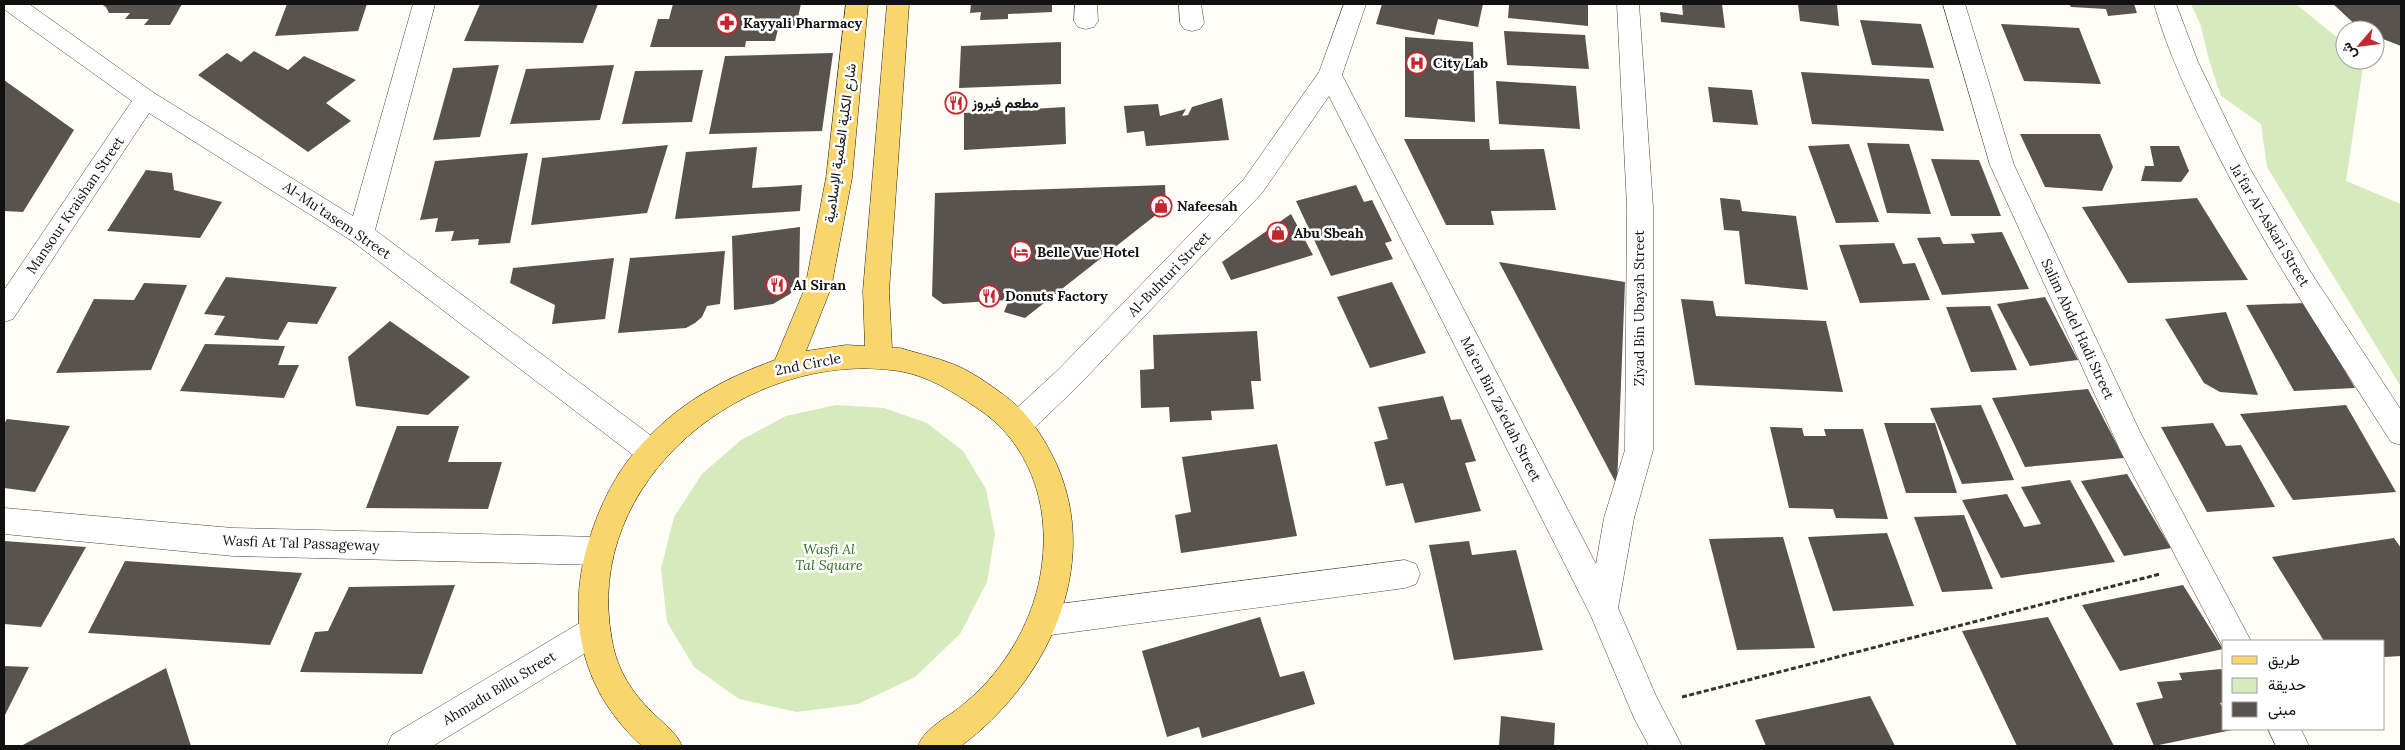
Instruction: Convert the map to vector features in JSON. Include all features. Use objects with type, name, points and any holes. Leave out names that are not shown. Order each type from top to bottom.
[{"type":"main road","name":"شارع الكلية العلمية الإسلامية","points":[[786,366],[818,288],[839,178],[857,4]]},
{"type":"main road","points":[[879,356],[876,291],[898,4]]},
{"type":"main road","name":"2nd Circle","points":[[666,746],[636,721],[608,679],[594,631],[592,591],[598,551],[618,499],[651,452],[680,423],[712,399],[749,380],[786,366],[833,356],[879,356],[933,367],[979,390],[1018,425],[1044,466],[1058,514],[1057,567],[1043,621],[1017,669],[981,711],[935,746]]},
{"type":"street","name":"Al-Muʻtasem Street","points":[[13,4],[146,99],[361,234],[651,452]]},
{"type":"street","points":[[361,234],[424,4]]},
{"type":"street","name":"Al-Buhturi Street","points":[[1018,425],[1068,378],[1254,186],[1330,75],[1355,4]]},
{"type":"street","name":"Ziyad Bin Ubayah Street","points":[[1603,608],[1619,518],[1639,450],[1640,207],[1628,4]]},
{"type":"street","name":"Salim Abdel Hadi Street","points":[[1954,4],[2002,165],[2131,443],[2235,640]]},
{"type":"street","name":"Jaʻfar Al-Askari Street","points":[[2165,4],[2194,82],[2234,166],[2305,286],[2401,433]]},
{"type":"street","name":"Ma'en Bin Za'edah Street","points":[[1330,75],[1603,608],[1645,707],[1666,746]]},
{"type":"street","name":"Mansour Kraishan Street","points":[[4,311],[146,99]]},
{"type":"street","name":"Wasfi At Tal Passageway","points":[[4,521],[233,542],[598,551]]},
{"type":"street","points":[[1043,621],[1405,574]]},
{"type":"street","name":"Ahmadu Billu Street","points":[[403,746],[594,631]]},
{"type":"street","points":[[2285,730],[2294,746]]},
{"type":"path","points":[[1645,707],[2194,565]]},
{"type":"green space","points":[[2191,4],[2296,4],[2335,36],[2335,70],[2363,70],[2346,181],[2401,204],[2401,387],[2267,167],[2261,124],[2221,96],[2209,60],[2201,26]]},
{"type":"green space","name":"Wasfi Al Tal Square","points":[[836,405],[884,408],[927,423],[963,451],[986,489],[995,534],[987,582],[960,634],[915,677],[858,704],[797,712],[739,699],[694,667],[667,622],[661,569],[674,517],[702,474],[741,440],[786,416]]},
{"type":"building","points":[[101,4],[182,4],[170,25],[144,25],[149,19],[125,19],[130,13],[109,13],[106,7]]},
{"type":"building","points":[[287,4],[367,4],[358,31],[275,36]]},
{"type":"building","points":[[480,4],[598,4],[583,43],[464,41]]},
{"type":"building","name":"Kayyali Pharmacy","points":[[673,4],[801,4],[796,26],[779,26],[775,41],[746,41],[745,47],[650,47],[658,19],[669,19]]},
{"type":"building","points":[[971,4],[1052,4],[1052,12],[1008,14],[1008,19],[980,20],[981,12],[970,13]]},
{"type":"building","points":[[1382,4],[1483,4],[1478,27],[1438,19],[1434,35],[1376,24]]},
{"type":"building","points":[[1509,4],[1588,4],[1588,26],[1508,18]]},
{"type":"building","points":[[1682,4],[1722,4],[1725,28],[1661,22],[1660,12],[1683,15]]},
{"type":"building","points":[[1798,4],[1837,4],[1839,26],[1800,21]]},
{"type":"building","points":[[2069,4],[2134,4],[2137,13],[2108,16],[2106,9],[2071,7]]},
{"type":"building","points":[[2333,4],[2401,4],[2401,46],[2385,40],[2385,20],[2350,20]]},
{"type":"building","points":[[1860,20],[1921,24],[1934,68],[1872,65]]},
{"type":"building","points":[[2001,24],[2079,28],[2101,84],[2024,81]]},
{"type":"building","points":[[1504,31],[1585,35],[1589,69],[1507,65]]},
{"type":"building","points":[[1405,37],[1473,42],[1475,122],[1405,117]]},
{"type":"building","points":[[1061,42],[1061,84],[959,88],[961,46]]},
{"type":"building","points":[[254,51],[288,70],[304,56],[356,80],[326,103],[351,121],[308,152],[198,75],[227,53],[241,62]]},
{"type":"building","points":[[833,53],[822,131],[709,134],[725,56]]},
{"type":"building","points":[[499,65],[480,137],[433,140],[453,68]]},
{"type":"building","points":[[614,65],[600,120],[510,124],[526,69]]},
{"type":"building","points":[[703,70],[692,122],[622,124],[635,71]]},
{"type":"building","points":[[1801,72],[1929,79],[1944,131],[1812,124]]},
{"type":"building","points":[[4,80],[74,130],[23,212],[4,211]]},
{"type":"building","points":[[1496,81],[1576,86],[1580,129],[1499,124]]},
{"type":"building","points":[[1708,87],[1752,90],[1758,125],[1713,122]]},
{"type":"building","points":[[1222,98],[1229,140],[1146,146],[1144,131],[1127,133],[1124,106],[1158,104],[1160,116],[1186,109],[1182,116],[1188,115],[1192,107]]},
{"type":"building","points":[[1065,107],[1066,144],[964,150],[964,113]]},
{"type":"building","points":[[2020,134],[2100,134],[2113,167],[2102,191],[2045,187]]},
{"type":"building","points":[[1404,139],[1489,139],[1490,150],[1544,149],[1556,210],[1491,211],[1494,225],[1446,225]]},
{"type":"building","points":[[1867,143],[1909,144],[1931,214],[1887,213]]},
{"type":"building","points":[[1849,144],[1879,222],[1836,223],[1808,146]]},
{"type":"building","points":[[668,145],[647,213],[531,225],[542,158]]},
{"type":"building","points":[[2150,146],[2179,146],[2189,171],[2181,182],[2141,181],[2145,166],[2154,166]]},
{"type":"building","points":[[757,147],[752,188],[802,185],[800,211],[675,219],[686,152]]},
{"type":"building","points":[[528,153],[510,243],[478,245],[479,239],[451,241],[454,231],[435,232],[438,218],[420,220],[435,161]]},
{"type":"building","points":[[1931,159],[1979,160],[2001,216],[1951,216]]},
{"type":"building","points":[[146,170],[172,173],[174,190],[222,202],[200,238],[107,231]]},
{"type":"building","name":"Belle Vue Hotel","points":[[1165,185],[1166,207],[1025,318],[1004,312],[1009,300],[943,304],[932,296],[935,193]]},
{"type":"building","points":[[1356,185],[1364,202],[1372,200],[1392,241],[1385,243],[1393,259],[1331,276],[1296,201]]},
{"type":"building","points":[[1720,198],[1740,200],[1742,211],[1796,216],[1808,290],[1745,284],[1739,231],[1724,230]]},
{"type":"building","points":[[2197,198],[2248,280],[2128,283],[2082,207]]},
{"type":"building","points":[[1291,214],[1313,255],[1231,280],[1222,262]]},
{"type":"building","points":[[800,227],[799,283],[790,294],[773,304],[734,310],[732,236]]},
{"type":"building","points":[[2002,232],[2029,289],[1942,295],[1917,238],[1940,237],[1943,244],[1975,243],[1971,234]]},
{"type":"building","points":[[1894,243],[1903,264],[1915,263],[1930,300],[1860,303],[1839,245]]},
{"type":"building","points":[[725,251],[720,304],[707,306],[702,317],[686,328],[618,333],[630,258]]},
{"type":"building","points":[[614,258],[605,319],[552,324],[555,305],[510,283],[513,268]]},
{"type":"building","points":[[1499,262],[1625,282],[1617,485]]},
{"type":"building","points":[[226,277],[337,287],[317,324],[288,322],[278,340],[214,335],[225,316],[204,314]]},
{"type":"building","points":[[1392,282],[1426,353],[1370,368],[1337,297]]},
{"type":"building","points":[[144,283],[187,285],[151,370],[56,373],[94,299],[134,300]]},
{"type":"building","points":[[2045,297],[2078,360],[2030,366],[1997,304]]},
{"type":"building","points":[[1681,299],[1713,301],[1716,316],[1826,321],[1843,392],[1695,385]]},
{"type":"building","points":[[2305,303],[2355,388],[2294,391],[2246,305]]},
{"type":"building","points":[[1990,306],[2017,370],[1971,372],[1946,307]]},
{"type":"building","points":[[2226,312],[2258,395],[2220,392],[2204,383],[2165,319]]},
{"type":"building","points":[[390,321],[470,377],[428,415],[356,406],[348,357]]},
{"type":"building","points":[[1257,331],[1261,381],[1251,381],[1254,409],[1211,411],[1212,420],[1170,422],[1169,407],[1141,408],[1140,370],[1154,369],[1153,335]]},
{"type":"building","points":[[205,344],[285,346],[278,365],[299,365],[284,398],[180,391]]},
{"type":"building","points":[[2088,389],[2124,458],[2025,467],[1992,398]]},
{"type":"building","points":[[1443,396],[1451,420],[1461,419],[1476,461],[1465,463],[1481,511],[1415,523],[1403,483],[1386,486],[1374,442],[1388,439],[1378,407]]},
{"type":"building","points":[[1981,405],[2014,480],[1962,484],[1930,408]]},
{"type":"building","points":[[2346,405],[2396,492],[2293,500],[2240,414]]},
{"type":"building","points":[[7,419],[70,426],[35,492],[4,488],[4,424]]},
{"type":"building","points":[[1884,423],[1935,423],[1957,493],[1906,493]]},
{"type":"building","points":[[2213,423],[2226,446],[2241,445],[2275,507],[2207,512],[2161,427]]},
{"type":"building","points":[[397,426],[459,426],[448,462],[502,462],[488,509],[366,508]]},
{"type":"building","points":[[1770,427],[1802,428],[1804,436],[1826,436],[1824,429],[1863,429],[1888,519],[1836,518],[1833,509],[1789,508]]},
{"type":"building","points":[[1277,444],[1297,536],[1181,553],[1175,515],[1191,512],[1182,457]]},
{"type":"building","points":[[2127,474],[2171,548],[2124,556],[2081,481]]},
{"type":"building","points":[[2070,480],[2115,562],[2001,578],[1962,500],[2007,494],[2024,527],[2041,524],[2021,487]]},
{"type":"building","points":[[1964,515],[1993,589],[1942,592],[1914,517]]},
{"type":"building","points":[[1887,533],[1914,606],[1833,611],[1808,537]]},
{"type":"building","points":[[1783,537],[1815,648],[1737,650],[1709,539]]},
{"type":"building","points":[[2394,538],[2401,548],[2401,656],[2385,657],[2385,640],[2323,640],[2272,557]]},
{"type":"building","points":[[4,541],[86,547],[41,627],[4,624]]},
{"type":"building","points":[[1469,541],[1472,555],[1516,550],[1543,650],[1454,660],[1429,545]]},
{"type":"building","points":[[125,561],[302,573],[270,645],[88,633]]},
{"type":"building","points":[[455,585],[422,674],[300,672],[315,632],[328,631],[349,587]]},
{"type":"building","points":[[2183,585],[2222,649],[2120,671],[2082,605]]},
{"type":"building","points":[[1260,617],[1280,677],[1304,671],[1315,704],[1202,738],[1199,727],[1167,737],[1142,651]]},
{"type":"building","points":[[2048,617],[2114,746],[2017,746],[1962,631]]},
{"type":"building","points":[[4,666],[29,667],[4,717]]},
{"type":"building","points":[[166,668],[191,746],[21,746]]},
{"type":"building","points":[[2221,669],[2222,702],[2220,703],[2222,706],[2222,730],[2232,730],[2154,746],[2136,703],[2163,698],[2157,682],[2182,680],[2179,673]]},
{"type":"building","points":[[1870,696],[1895,746],[1766,746],[1755,720]]},
{"type":"building","points":[[1501,716],[1555,723],[1554,746],[1499,746]]},
{"type":"place","name":"Kayyali Pharmacy","points":[[727,23]]},
{"type":"place","name":"City Lab","points":[[1417,63]]},
{"type":"place","name":"مطعم فيروز","points":[[956,103]]},
{"type":"place","name":"Nafeesah","points":[[1161,206]]},
{"type":"place","name":"Abu Sbeah","points":[[1278,233]]},
{"type":"place","name":"Belle Vue Hotel","points":[[1021,252]]},
{"type":"place","name":"Al Siran","points":[[777,285]]},
{"type":"place","name":"Donuts Factory","points":[[989,296]]}]
